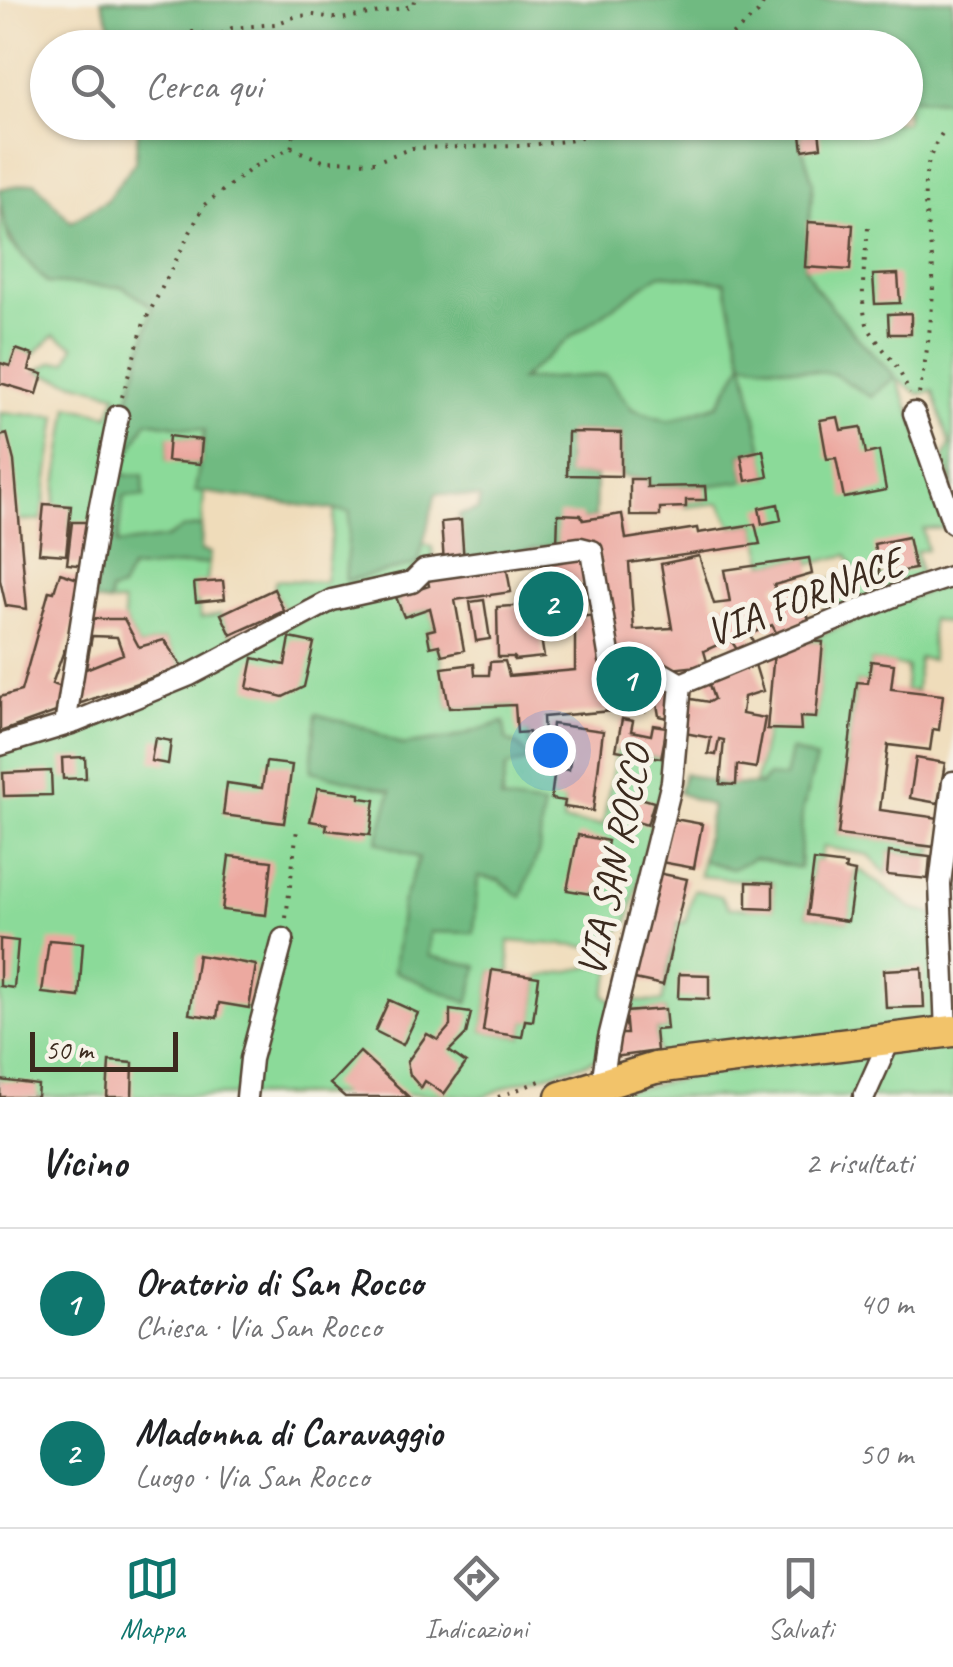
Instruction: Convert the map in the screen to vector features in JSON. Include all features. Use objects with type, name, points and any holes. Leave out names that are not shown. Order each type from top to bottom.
[{"type":"main road","points":[[562,1097],[656,1068],[949,1032]]},
{"type":"street","points":[[914,413],[953,523]]},
{"type":"street","points":[[65,725],[98,511],[118,416]]},
{"type":"street","points":[[0,745],[65,725],[204,670],[332,600],[412,582],[424,570],[580,548],[592,551],[595,557],[610,660],[646,664],[681,684]]},
{"type":"street","name":"VIA FORNACE","points":[[681,684],[896,595],[953,576]]},
{"type":"street","name":"VIA SAN ROCCO","points":[[602,1083],[608,1038],[672,782],[681,684]]},
{"type":"street","points":[[949,1032],[940,884],[953,782]]},
{"type":"street","points":[[247,1097],[251,1059],[283,938]]},
{"type":"street","points":[[864,1097],[890,1039]]},
{"type":"path","points":[[228,30],[314,14],[342,19],[382,14],[413,6],[414,0]]},
{"type":"path","points":[[738,30],[758,13],[766,0]]},
{"type":"path","points":[[914,413],[924,368],[933,286],[924,197],[926,167],[933,146],[946,128]]},
{"type":"path","points":[[291,148],[293,140]]},
{"type":"path","points":[[118,416],[144,323],[204,206],[255,166],[291,148],[323,160],[375,162],[412,148],[521,146],[575,140]]},
{"type":"path","points":[[868,228],[864,313],[869,330],[901,370],[914,413]]},
{"type":"path","points":[[283,938],[297,829]]},
{"type":"green space","points":[[101,0],[953,0],[953,108],[945,101],[923,99],[923,30],[112,30]]},
{"type":"green space","points":[[923,99],[945,101],[953,108],[953,490],[944,458],[950,444],[933,391],[919,394],[896,379],[913,418],[948,528],[923,529],[927,550],[916,551],[921,578],[830,616],[815,585],[856,572],[847,555],[810,564],[809,558],[765,564],[755,524],[732,527],[720,503],[686,507],[686,500],[705,500],[705,486],[768,477],[743,363],[719,404],[669,421],[632,409],[606,375],[518,380],[660,274],[726,282],[743,362],[834,374],[872,397],[895,376],[855,335],[814,285],[805,267],[813,183],[802,140],[923,140]]},
{"type":"green space","points":[[137,140],[802,140],[813,183],[805,267],[814,285],[895,377],[871,397],[834,374],[744,362],[763,450],[741,455],[746,481],[647,487],[646,479],[621,476],[621,433],[568,432],[567,474],[596,476],[595,518],[583,520],[557,545],[464,562],[459,515],[478,510],[480,498],[436,493],[418,564],[345,581],[350,512],[195,491],[205,430],[147,421],[122,466],[124,475],[143,475],[144,496],[124,496],[117,544],[166,538],[183,528],[202,526],[201,551],[210,553],[209,563],[131,569],[121,589],[110,592],[109,603],[93,601],[108,469],[130,419],[124,418],[153,307],[123,287],[47,283],[7,231],[0,189],[35,182],[71,222],[106,201],[135,162]],"holes":[[[660,274],[725,282],[743,362],[719,404],[669,421],[632,409],[606,375],[520,380],[572,336]]]},
{"type":"green space","points":[[0,204],[9,241],[47,283],[123,287],[153,307],[124,417],[130,419],[108,469],[102,523],[71,530],[54,505],[69,406],[109,415],[117,394],[36,372],[52,362],[67,362],[74,346],[54,335],[33,355],[16,350],[10,366],[0,363]]},
{"type":"green space","points":[[0,413],[57,416],[42,520],[18,520],[0,465]]},
{"type":"green space","points":[[146,421],[205,430],[202,440],[169,437],[167,460],[200,464],[195,491],[204,492],[202,526],[183,528],[166,538],[117,545],[124,495],[143,496],[124,475],[122,466]]},
{"type":"green space","points":[[335,510],[351,512],[346,581],[418,564],[423,543],[432,547],[435,572],[329,593],[284,611],[274,589],[276,580],[325,582]]},
{"type":"green space","points":[[209,563],[207,582],[194,584],[201,618],[221,614],[231,635],[240,631],[243,638],[182,667],[164,640],[139,647],[124,619],[123,603],[109,603],[110,592],[121,589],[131,569]]},
{"type":"green space","points":[[428,581],[429,586],[396,597],[404,617],[430,608],[435,629],[427,631],[430,646],[439,645],[449,708],[515,705],[529,732],[531,760],[555,768],[565,801],[563,822],[603,825],[616,750],[669,760],[627,926],[593,947],[508,941],[510,973],[492,971],[483,1031],[522,1037],[525,1020],[533,1020],[539,977],[594,966],[612,970],[604,994],[612,1002],[601,1056],[483,1097],[0,1097],[0,750],[326,609]],"holes":[[[503,722],[506,740],[530,759],[506,767],[501,801],[520,896],[499,880],[477,876],[430,931],[428,956],[402,904],[419,858],[377,842],[392,791],[366,728],[402,745],[452,738]]]},
{"type":"green space","points":[[953,581],[953,624],[931,619],[932,660],[919,658],[916,691],[905,690],[907,667],[871,661],[868,683],[857,682],[838,834],[935,847],[930,857],[890,852],[887,875],[869,855],[823,847],[820,862],[814,862],[807,915],[847,921],[855,872],[860,870],[912,908],[934,915],[938,1023],[659,1058],[655,1030],[667,1029],[665,1009],[625,1012],[627,1001],[662,1002],[677,922],[685,923],[694,890],[721,896],[729,908],[773,908],[773,883],[700,876],[702,860],[732,869],[754,858],[800,868],[802,812],[816,759],[785,778],[755,785],[767,729],[800,730],[800,717],[816,718],[823,643],[806,641]]},
{"type":"green space","points":[[316,714],[366,728],[402,745],[452,738],[504,722],[506,740],[519,746],[531,760],[506,767],[501,800],[543,806],[539,851],[521,897],[499,880],[478,876],[474,933],[430,932],[429,956],[478,966],[468,1003],[394,971],[402,904],[419,858],[377,842],[391,791],[311,771]]},
{"type":"green space","points":[[791,750],[816,759],[802,812],[800,868],[754,858],[732,869],[702,860],[712,806],[679,793],[684,773],[720,784],[760,785],[768,776],[785,778]]},
{"type":"green space","points":[[953,1044],[953,1097],[593,1097],[702,1075]]},
{"type":"building","points":[[802,140],[820,140],[821,147],[803,150]]},
{"type":"building","points":[[808,222],[853,225],[850,270],[805,267]]},
{"type":"building","points":[[898,274],[900,303],[875,304],[873,275]]},
{"type":"building","points":[[911,313],[911,334],[889,334],[888,314]]},
{"type":"building","points":[[16,349],[33,355],[29,370],[43,374],[37,394],[0,383],[0,363],[10,366]]},
{"type":"building","points":[[838,417],[841,430],[861,427],[866,454],[879,451],[886,490],[844,498],[836,458],[827,459],[820,420]]},
{"type":"building","points":[[568,432],[621,433],[621,476],[567,475]]},
{"type":"building","points":[[7,434],[14,461],[27,609],[6,606],[0,580],[0,436]]},
{"type":"building","points":[[169,436],[202,440],[200,464],[167,461]]},
{"type":"building","points":[[763,450],[768,477],[746,481],[741,455]]},
{"type":"building","points":[[630,479],[647,479],[647,487],[705,486],[706,500],[686,500],[686,507],[660,508],[660,516],[630,516]]},
{"type":"building","points":[[44,504],[71,506],[66,555],[39,553]]},
{"type":"building","points":[[778,504],[781,520],[762,524],[759,508]]},
{"type":"building","points":[[558,514],[581,515],[583,520],[622,514],[626,539],[755,524],[760,544],[629,563],[634,630],[672,628],[661,564],[699,556],[714,604],[730,602],[724,570],[809,558],[812,574],[774,585],[777,595],[797,589],[809,619],[777,634],[772,625],[750,634],[754,644],[738,651],[730,639],[704,651],[708,665],[661,670],[658,658],[646,658],[645,651],[612,653],[597,548],[557,545]]},
{"type":"building","points":[[461,520],[464,562],[444,563],[441,522]]},
{"type":"building","points":[[72,522],[93,522],[86,566],[67,564]]},
{"type":"building","points":[[908,537],[915,569],[880,575],[874,544]]},
{"type":"building","points":[[584,555],[592,581],[575,584],[576,596],[560,598],[560,591],[552,591],[548,557]]},
{"type":"building","points":[[506,565],[511,592],[455,600],[464,650],[442,655],[439,645],[430,647],[427,631],[435,629],[430,608],[404,617],[396,597],[429,586],[427,576]]},
{"type":"building","points":[[60,573],[84,581],[52,684],[65,688],[88,619],[124,619],[139,647],[164,640],[182,667],[0,732],[0,697],[21,691],[49,591],[54,592]],"holes":[[[92,636],[117,637],[123,654],[86,669]]]},
{"type":"building","points":[[223,581],[225,599],[196,602],[194,583]]},
{"type":"building","points":[[274,589],[284,611],[231,635],[221,614]]},
{"type":"building","points":[[484,600],[490,639],[476,641],[470,602]]},
{"type":"building","points":[[566,603],[568,627],[540,631],[544,657],[498,657],[497,607]]},
{"type":"building","points":[[601,615],[611,711],[543,717],[544,737],[530,738],[529,732],[517,733],[515,705],[449,708],[442,668],[474,664],[475,675],[489,675],[490,662],[505,661],[509,676],[575,670],[575,617]]},
{"type":"building","points":[[290,638],[314,643],[304,687],[283,697],[247,688],[253,658],[285,665]]},
{"type":"building","points":[[806,641],[823,642],[816,718],[800,717],[801,730],[767,729],[774,652]]},
{"type":"building","points":[[753,658],[763,691],[744,697],[742,714],[765,718],[756,768],[737,765],[736,785],[720,784],[724,740],[719,739],[716,755],[708,754],[711,738],[685,733],[691,699],[714,699],[706,676]]},
{"type":"building","points":[[871,661],[894,664],[891,689],[943,695],[939,730],[933,729],[930,750],[888,745],[880,810],[939,818],[935,847],[838,835],[857,682],[868,683]]},
{"type":"building","points":[[647,680],[662,682],[676,698],[673,719],[659,716],[657,704],[646,703],[645,712],[620,707],[617,686],[645,686]]},
{"type":"building","points":[[622,719],[633,721],[631,731],[651,735],[653,725],[667,727],[661,758],[616,750]]},
{"type":"building","points":[[552,724],[603,731],[593,811],[564,807],[565,801],[551,799],[555,768],[569,770],[571,752],[549,749]]},
{"type":"building","points":[[155,738],[171,741],[168,764],[151,761]]},
{"type":"building","points":[[85,757],[86,778],[63,779],[62,758]]},
{"type":"building","points":[[916,758],[945,763],[938,803],[910,798]]},
{"type":"building","points":[[266,762],[292,765],[284,823],[223,815],[227,783],[262,788]]},
{"type":"building","points":[[51,771],[52,795],[4,796],[3,773]]},
{"type":"building","points":[[318,788],[375,800],[370,835],[326,830],[327,824],[310,821]]},
{"type":"building","points":[[627,794],[654,802],[647,825],[620,817]]},
{"type":"building","points":[[669,818],[702,824],[694,868],[661,862]]},
{"type":"building","points":[[578,835],[608,841],[597,895],[567,890]]},
{"type":"building","points":[[889,852],[930,857],[928,879],[887,875]]},
{"type":"building","points":[[229,856],[272,861],[266,915],[222,910]]},
{"type":"building","points":[[814,861],[846,865],[845,870],[855,872],[848,921],[807,915]]},
{"type":"building","points":[[653,872],[687,879],[663,985],[630,978]]},
{"type":"building","points":[[747,882],[773,883],[773,909],[747,908]]},
{"type":"building","points":[[0,939],[18,941],[14,988],[0,986]]},
{"type":"building","points":[[49,940],[83,943],[79,997],[42,993]]},
{"type":"building","points":[[198,955],[256,965],[249,1008],[219,1003],[217,1018],[189,1014]]},
{"type":"building","points":[[922,968],[924,1007],[886,1008],[884,970]]},
{"type":"building","points":[[492,970],[539,977],[533,1021],[525,1020],[522,1037],[483,1031]]},
{"type":"building","points":[[679,974],[709,975],[709,999],[678,998]]},
{"type":"building","points":[[389,1000],[418,1013],[403,1045],[375,1031]]},
{"type":"building","points":[[665,1009],[667,1029],[655,1030],[657,1051],[614,1057],[616,1034],[627,1034],[625,1012]]},
{"type":"building","points":[[450,1010],[471,1013],[466,1034],[449,1051],[466,1063],[444,1094],[425,1081],[421,1088],[410,1075],[407,1062],[427,1034],[438,1040],[450,1026]]},
{"type":"building","points":[[360,1052],[409,1097],[345,1097],[330,1084]]},
{"type":"building","points":[[109,1061],[133,1063],[132,1097],[107,1097]]},
{"type":"building","points":[[0,1080],[38,1085],[37,1097],[0,1097]]},
{"type":"place","name":"Madonna di Caravaggio","points":[[551,604]]},
{"type":"place","name":"Oratorio di San Rocco","points":[[629,679]]}]
